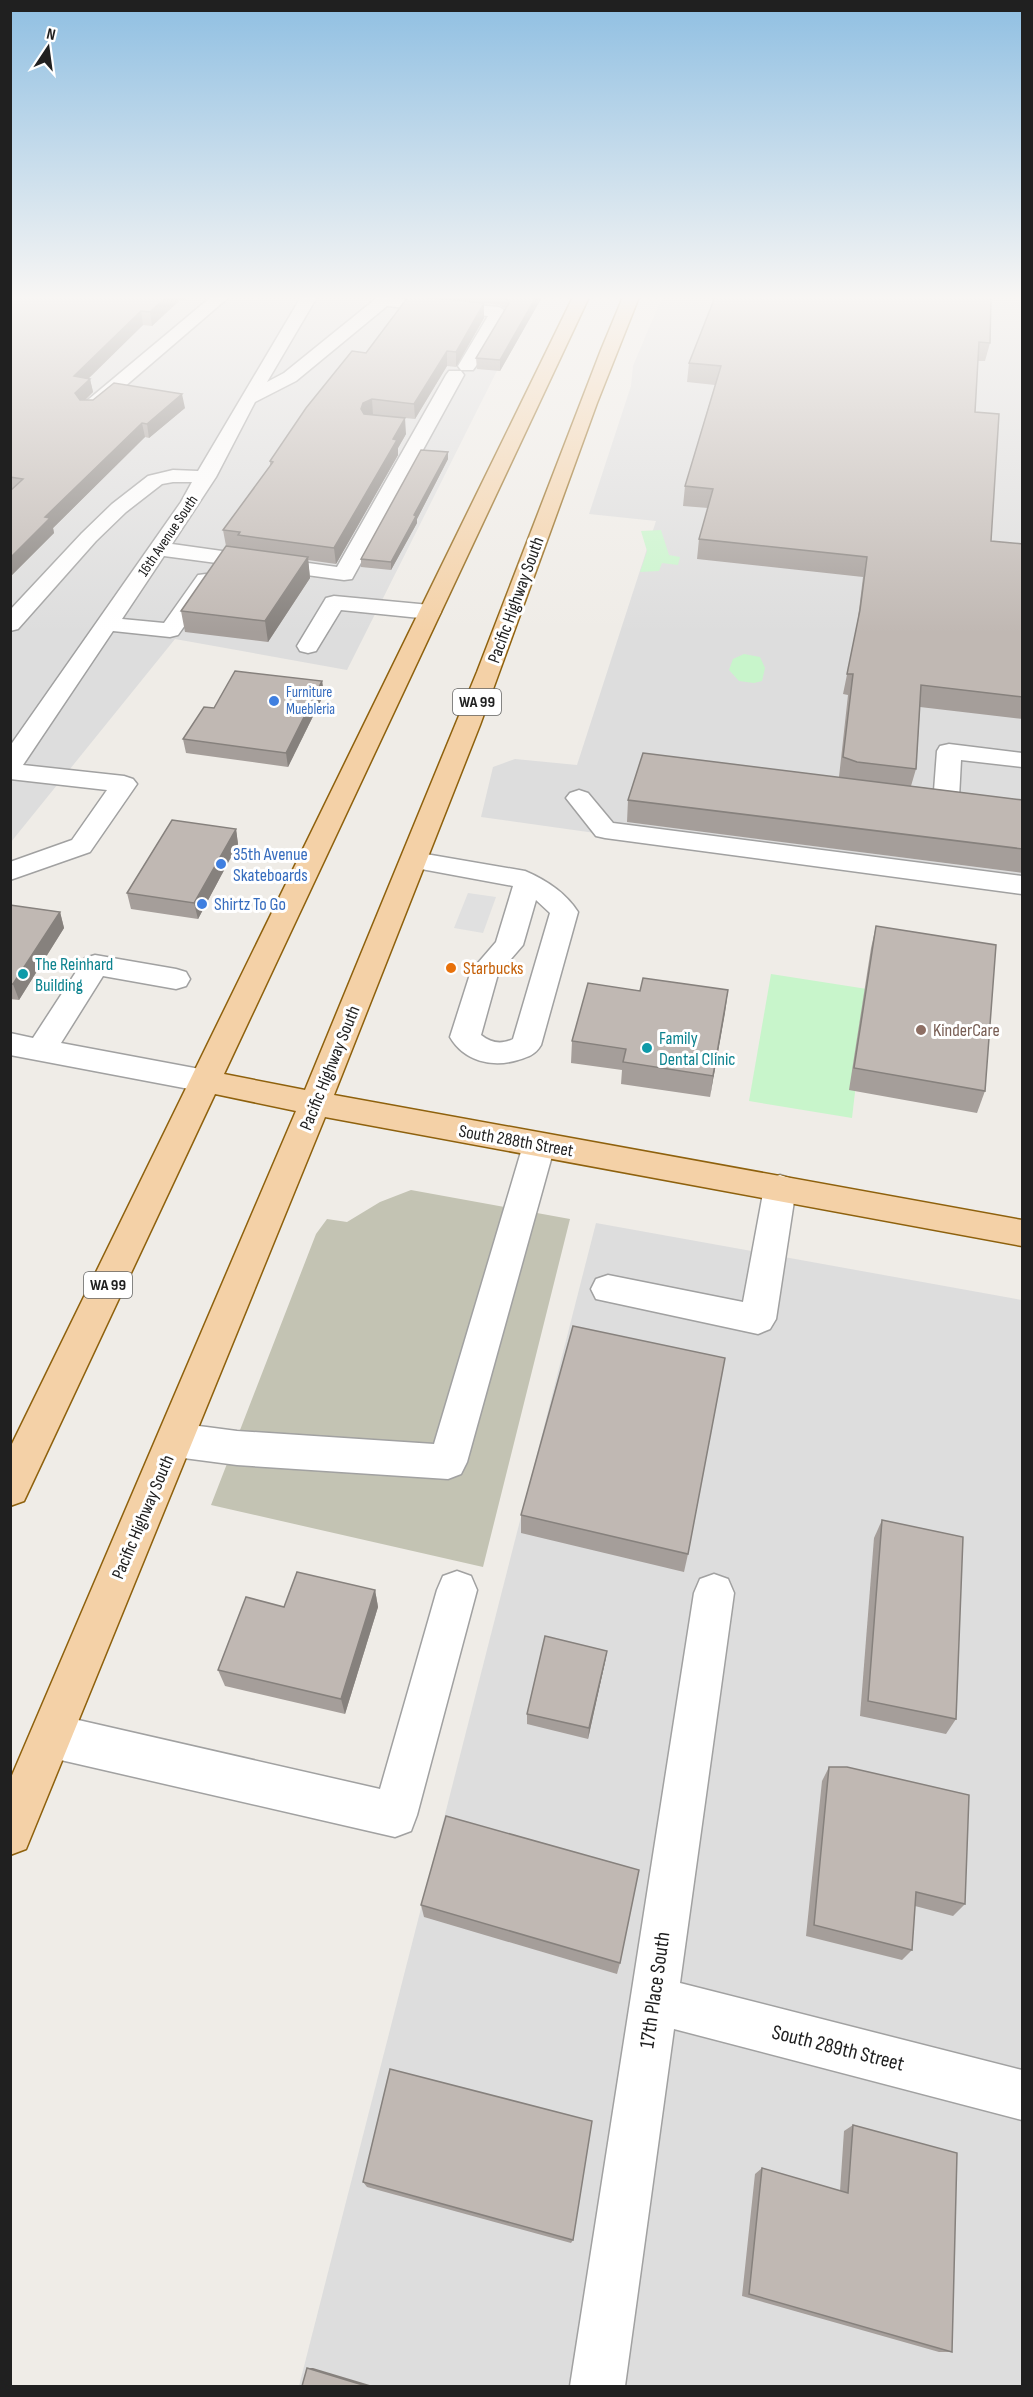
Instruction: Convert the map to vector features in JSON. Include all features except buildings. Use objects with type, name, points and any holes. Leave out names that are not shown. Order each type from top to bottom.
[{"type":"main road","name":"WA 99","points":[[10,1489],[527,409]]},
{"type":"main road","name":"Pacific Highway South","points":[[10,1833],[176,1440],[414,860],[496,654],[586,409]]},
{"type":"main road","name":"South 288th Street","points":[[205,1082],[1023,1233]]},
{"type":"street","name":"16th Avenue South","points":[[10,765],[160,549],[206,477],[243,409]]},
{"type":"street","points":[[160,549],[344,574],[437,409]]},
{"type":"street","points":[[404,426],[425,428]]},
{"type":"street","points":[[10,624],[89,537],[119,508],[155,480],[173,476],[206,477]]},
{"type":"street","points":[[107,624],[170,630],[206,580]]},
{"type":"street","points":[[308,646],[334,603],[430,612]]},
{"type":"street","points":[[1023,760],[949,751],[936,802],[1023,813]]},
{"type":"street","points":[[10,771],[124,784],[81,846],[10,872]]},
{"type":"street","points":[[579,798],[605,830],[1023,885]]},
{"type":"street","points":[[414,860],[515,877],[528,882],[550,895],[564,912],[526,1045],[505,1053],[492,1053],[481,1050],[465,1037],[485,971],[509,945],[528,882]]},
{"type":"street","points":[[41,1050],[95,965],[176,979]]},
{"type":"street","name":"South 288th Street","points":[[10,1044],[205,1082]]},
{"type":"street","points":[[176,1440],[237,1448],[448,1462],[539,1145]]},
{"type":"street","points":[[608,1289],[758,1319],[780,1188]]},
{"type":"street","points":[[52,1736],[395,1815],[457,1590]]},
{"type":"street","name":"17th Place South","points":[[597,2386],[714,1593]]},
{"type":"street","name":"South 289th Street","points":[[653,2000],[1023,2095]]},
{"type":"shaded area","points":[[11,409],[478,409],[347,670],[175,639],[11,842]]},
{"type":"shaded area","points":[[623,409],[1022,409],[1022,893],[481,817],[493,767],[515,759],[577,765],[656,521],[589,514]]},
{"type":"shaded area","points":[[468,893],[496,897],[483,933],[454,928]]},
{"type":"shaded area","points":[[411,1190],[570,1219],[483,1567],[211,1505],[316,1234],[327,1219],[347,1222],[380,1202]]},
{"type":"shaded area","points":[[596,1223],[1022,1300],[1022,2386],[299,2386]]},
{"type":"green space","points":[[661,530],[669,555],[680,557],[678,565],[662,563],[659,571],[640,572],[647,551],[641,531]]},
{"type":"green space","points":[[744,654],[760,657],[765,668],[762,681],[754,683],[739,681],[729,670],[733,659]]},
{"type":"green space","points":[[771,974],[867,989],[852,1118],[749,1101]]},
{"type":"place","name":"Furniture Muebleria","points":[[274,701]]},
{"type":"place","name":"35th Avenue Skateboards","points":[[221,864]]},
{"type":"place","name":"Shirtz To Go","points":[[202,904]]},
{"type":"place","name":"Starbucks","points":[[451,968]]},
{"type":"place","name":"The Reinhard Building","points":[[23,974]]},
{"type":"place","name":"KinderCare","points":[[921,1030]]},
{"type":"place","name":"Family Dental Clinic","points":[[647,1048]]}]
